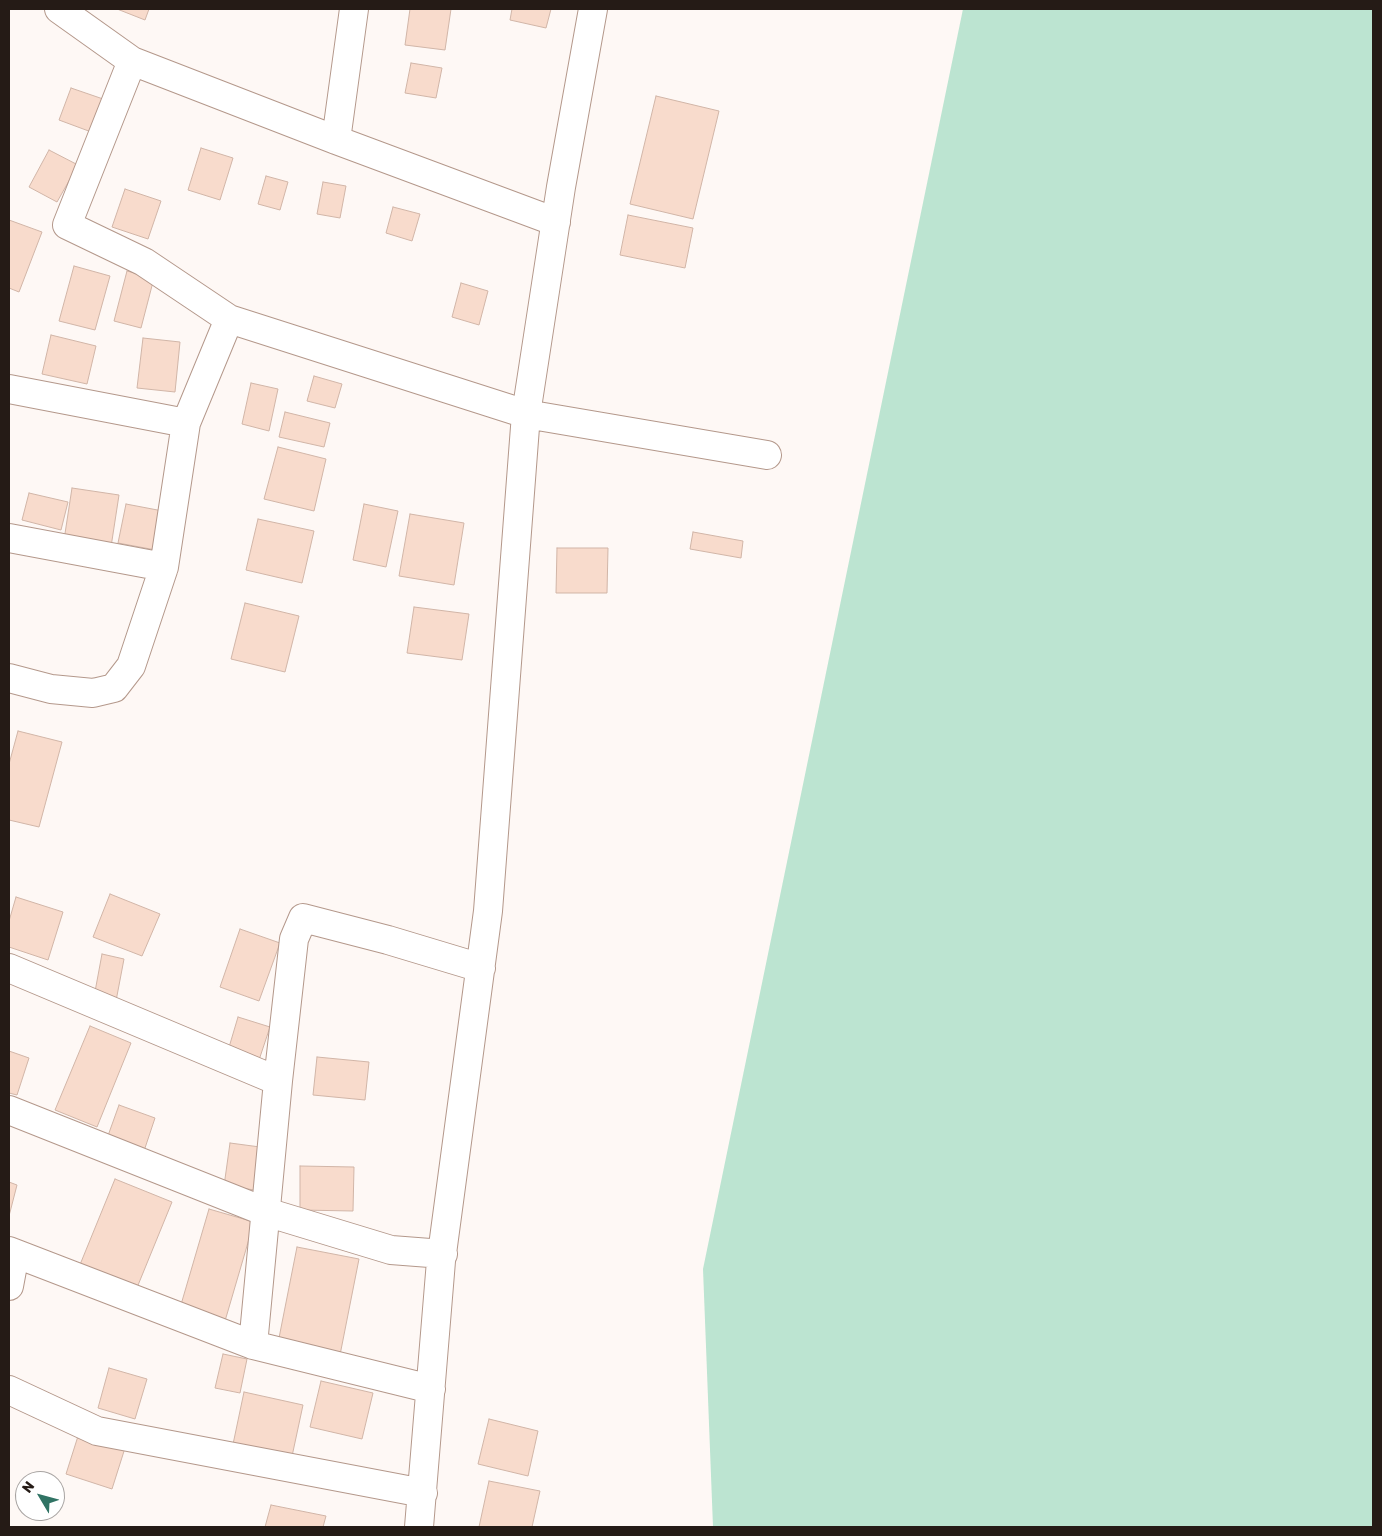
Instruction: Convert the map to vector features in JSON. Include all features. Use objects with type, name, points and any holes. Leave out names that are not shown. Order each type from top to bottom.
[{"type":"street","points":[[59,9],[132,61],[556,222]]},
{"type":"street","points":[[336,140],[354,9]]},
{"type":"street","points":[[419,1527],[442,1254],[488,911],[526,414],[556,222],[594,9]]},
{"type":"street","points":[[132,61],[67,225],[144,262],[229,319],[526,414],[767,455]]},
{"type":"street","points":[[9,678],[59,690],[93,693],[114,688],[131,666],[164,568],[186,423],[229,319]]},
{"type":"street","points":[[9,389],[186,423]]},
{"type":"street","points":[[9,538],[164,568]]},
{"type":"street","points":[[253,1345],[278,1081],[294,940],[303,918],[388,940],[481,968]]},
{"type":"street","points":[[9,968],[278,1081]]},
{"type":"street","points":[[9,1110],[266,1212],[391,1250],[442,1254]]},
{"type":"street","points":[[9,1286],[12,1252],[253,1345],[431,1389]]},
{"type":"street","points":[[9,1390],[97,1431],[422,1493]]},
{"type":"green space","points":[[963,9],[1373,9],[1373,1527],[713,1527],[703,1269]]},
{"type":"building","points":[[117,9],[149,9],[145,20]]},
{"type":"building","points":[[410,9],[451,9],[445,50],[405,45]]},
{"type":"building","points":[[512,9],[551,9],[546,28],[510,20]]},
{"type":"building","points":[[411,63],[442,68],[436,98],[405,93]]},
{"type":"building","points":[[71,88],[106,100],[94,133],[59,120]]},
{"type":"building","points":[[656,96],[719,111],[693,219],[630,204]]},
{"type":"building","points":[[201,148],[233,158],[220,200],[188,190]]},
{"type":"building","points":[[49,150],[78,165],[57,202],[29,187]]},
{"type":"building","points":[[266,176],[288,182],[280,210],[258,204]]},
{"type":"building","points":[[323,182],[346,186],[340,218],[317,214]]},
{"type":"building","points":[[125,189],[161,201],[148,239],[112,227]]},
{"type":"building","points":[[393,207],[420,214],[412,241],[386,233]]},
{"type":"building","points":[[628,215],[693,228],[685,268],[620,255]]},
{"type":"building","points":[[9,220],[42,232],[19,292],[9,288]]},
{"type":"building","points":[[74,266],[110,276],[95,330],[59,321]]},
{"type":"building","points":[[127,271],[154,278],[141,328],[114,321]]},
{"type":"building","points":[[461,283],[488,291],[479,325],[452,317]]},
{"type":"building","points":[[51,335],[96,346],[87,384],[42,374]]},
{"type":"building","points":[[143,338],[180,342],[175,392],[137,388]]},
{"type":"building","points":[[314,376],[342,384],[335,408],[307,401]]},
{"type":"building","points":[[251,383],[278,389],[269,431],[242,424]]},
{"type":"building","points":[[285,412],[330,423],[324,447],[279,437]]},
{"type":"building","points":[[278,447],[326,459],[314,511],[264,499]]},
{"type":"building","points":[[72,488],[119,495],[111,547],[64,540]]},
{"type":"building","points":[[29,493],[68,502],[61,530],[22,520]]},
{"type":"building","points":[[126,504],[168,512],[161,551],[118,543]]},
{"type":"building","points":[[364,504],[398,511],[386,567],[353,560]]},
{"type":"building","points":[[410,514],[464,523],[454,585],[399,576]]},
{"type":"building","points":[[258,519],[314,531],[302,583],[246,570]]},
{"type":"building","points":[[693,532],[743,541],[741,558],[690,549]]},
{"type":"building","points":[[557,548],[608,548],[607,593],[556,593]]},
{"type":"building","points":[[245,603],[299,616],[285,672],[231,659]]},
{"type":"building","points":[[414,607],[469,614],[462,660],[407,653]]},
{"type":"building","points":[[18,731],[62,742],[39,827],[9,820],[9,764]]},
{"type":"building","points":[[110,894],[160,914],[142,956],[93,937]]},
{"type":"building","points":[[16,897],[63,912],[48,960],[9,947],[9,921]]},
{"type":"building","points":[[240,929],[280,943],[259,1001],[220,987]]},
{"type":"building","points":[[102,954],[124,959],[116,1001],[94,997]]},
{"type":"building","points":[[238,1017],[270,1027],[258,1063],[227,1054]]},
{"type":"building","points":[[90,1026],[131,1043],[97,1127],[55,1110]]},
{"type":"building","points":[[9,1051],[29,1058],[17,1095],[9,1093]]},
{"type":"building","points":[[317,1057],[369,1062],[365,1100],[313,1095]]},
{"type":"building","points":[[119,1105],[155,1118],[142,1157],[105,1144]]},
{"type":"building","points":[[230,1143],[260,1147],[255,1190],[224,1186]]},
{"type":"building","points":[[300,1166],[354,1167],[353,1211],[300,1210]]},
{"type":"building","points":[[115,1179],[172,1202],[134,1295],[77,1272]]},
{"type":"building","points":[[9,1182],[17,1185],[9,1216]]},
{"type":"building","points":[[209,1209],[254,1222],[225,1321],[180,1308]]},
{"type":"building","points":[[297,1247],[359,1259],[340,1355],[278,1343]]},
{"type":"building","points":[[223,1354],[247,1359],[240,1393],[215,1388]]},
{"type":"building","points":[[109,1368],[147,1379],[135,1419],[98,1408]]},
{"type":"building","points":[[321,1381],[373,1393],[362,1439],[310,1427]]},
{"type":"building","points":[[244,1392],[303,1405],[291,1461],[232,1449]]},
{"type":"building","points":[[489,1419],[538,1431],[528,1476],[478,1464]]},
{"type":"building","points":[[79,1433],[125,1448],[112,1489],[66,1474]]},
{"type":"building","points":[[489,1481],[540,1491],[532,1527],[479,1527]]},
{"type":"building","points":[[271,1505],[326,1516],[323,1527],[265,1527]]}]
